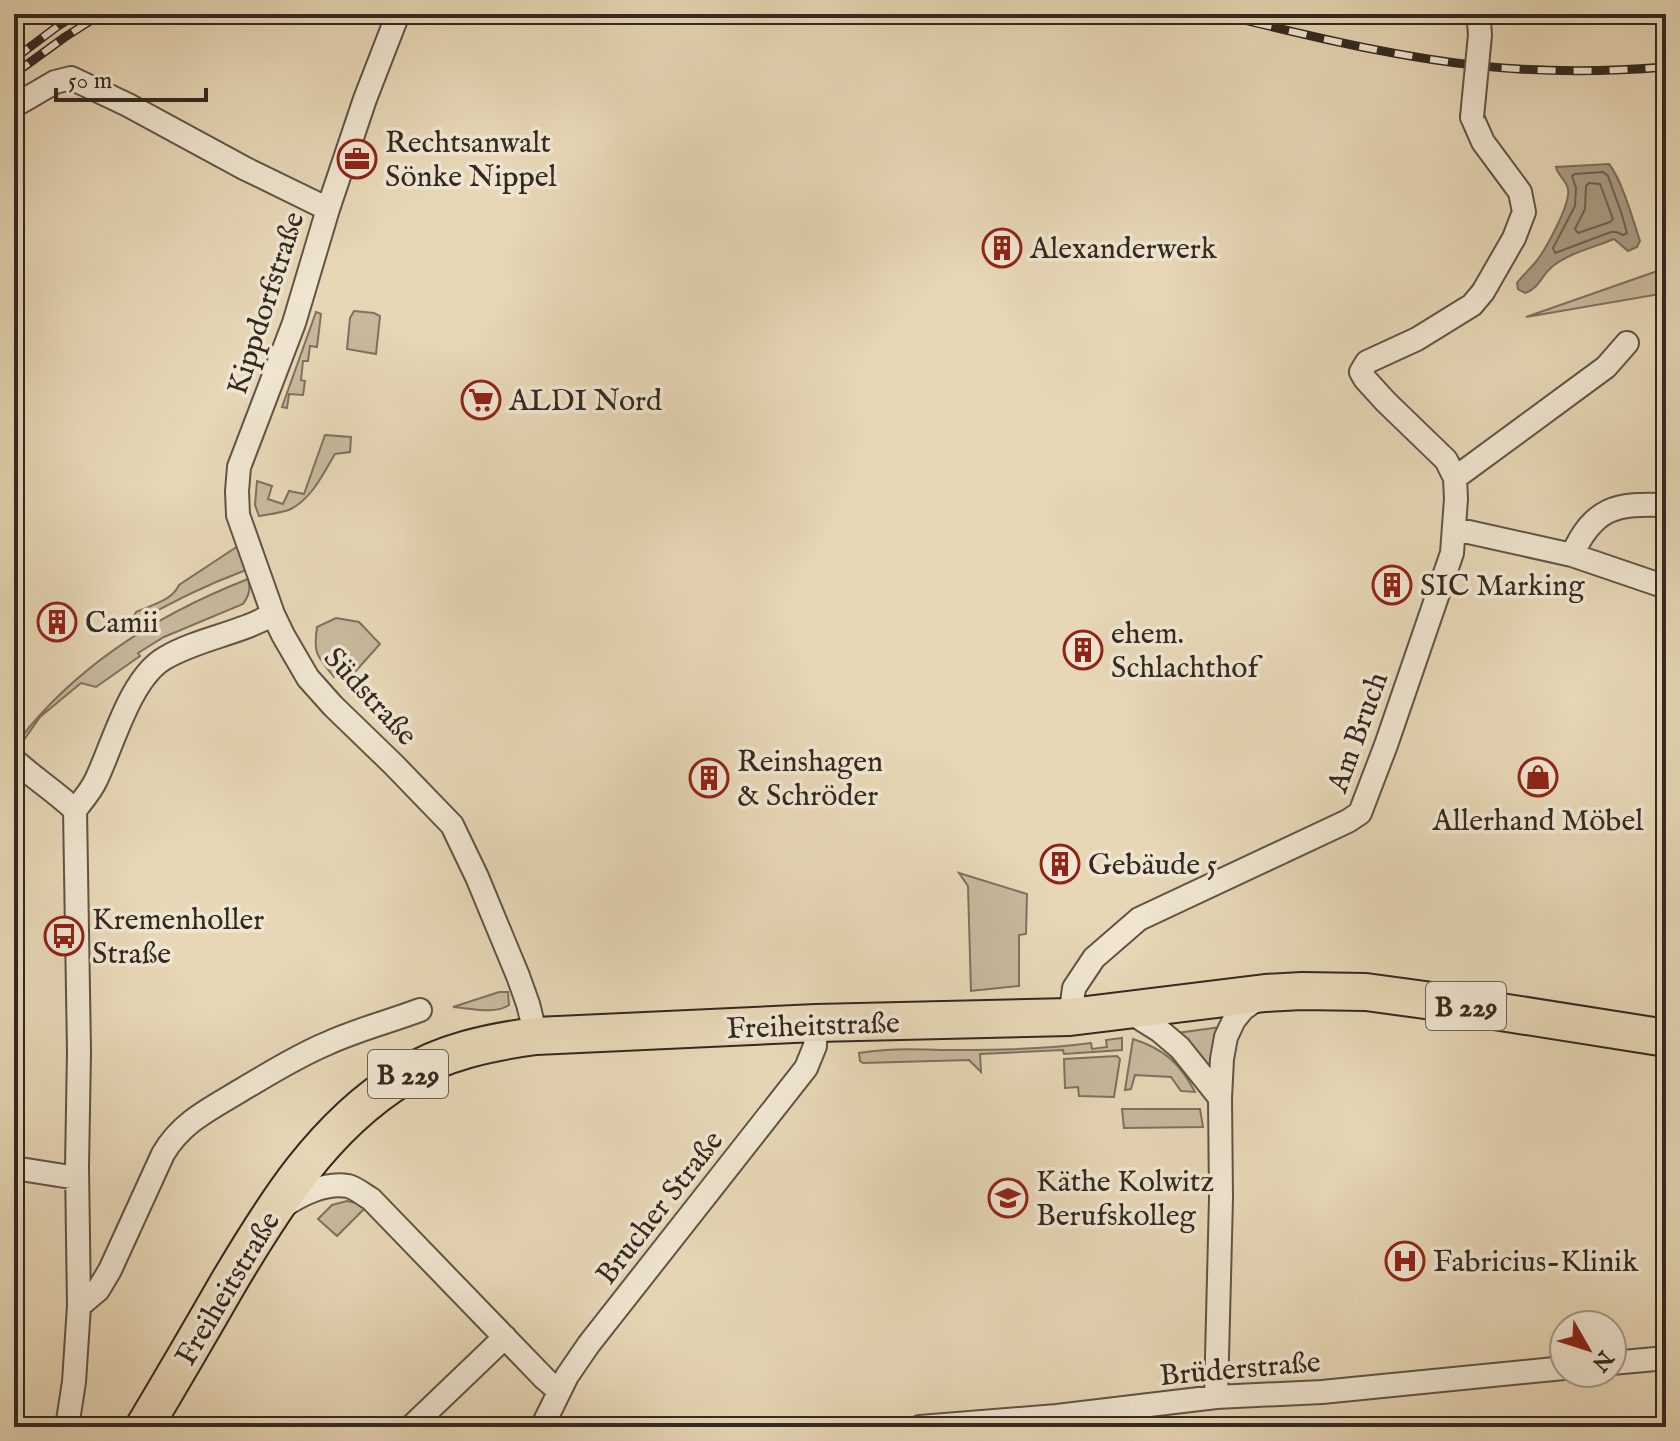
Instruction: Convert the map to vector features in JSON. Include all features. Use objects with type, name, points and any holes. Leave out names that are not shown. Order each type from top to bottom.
[{"type":"main road","name":"Freiheitstraße","points":[[144,1427],[267,1218],[308,1162],[333,1135],[403,1076],[438,1060],[501,1041],[536,1036],[816,1023],[1070,1017],[1302,991],[1366,992],[1666,1038]]},
{"type":"street","name":"Kippdorfstraße","points":[[273,614],[238,515],[239,467],[294,323],[365,99],[398,14]]},
{"type":"street","points":[[1479,22],[1472,117],[1483,142],[1520,192],[1524,212],[1501,263],[1472,305],[1417,339],[1367,362],[1361,372],[1374,389],[1440,452],[1455,478],[1606,367],[1627,343]]},
{"type":"street","points":[[14,106],[55,82],[71,78],[328,209]]},
{"type":"street","name":"Am Bruch","points":[[1070,1017],[1074,988],[1094,958],[1139,919],[1360,813],[1452,553],[1455,478]]},
{"type":"street","points":[[1572,555],[1582,534],[1597,518],[1619,506],[1666,505]]},
{"type":"street","points":[[1455,529],[1572,555],[1666,587]]},
{"type":"street","points":[[70,1423],[79,1306],[75,810],[95,784],[133,695],[151,670],[163,659],[186,648],[273,614]]},
{"type":"street","name":"Südstraße","points":[[273,614],[308,678],[452,825],[513,964],[536,1036]]},
{"type":"street","points":[[14,760],[75,810]]},
{"type":"street","points":[[1216,1397],[1222,1059],[1226,1037],[1234,1020],[1265,993]]},
{"type":"street","points":[[79,1306],[98,1290],[110,1270],[163,1154],[182,1127],[312,1050],[420,1010]]},
{"type":"street","points":[[1128,1011],[1180,1048],[1220,1098]]},
{"type":"street","name":"Brucher Straße","points":[[542,1427],[559,1391],[589,1344],[806,1068],[815,1046],[816,1023]]},
{"type":"street","points":[[14,1168],[77,1178]]},
{"type":"street","points":[[267,1218],[296,1197],[325,1187],[350,1186],[371,1199],[559,1391]]},
{"type":"street","points":[[411,1427],[505,1337]]},
{"type":"street","points":[[1628,1362],[1666,1358]]},
{"type":"street","name":"Brüderstraße","points":[[920,1427],[1058,1421],[1216,1397],[1322,1392],[1548,1370]]},
{"type":"shaded area","points":[[1666,268],[1666,293],[1526,317]]},
{"type":"shaded area","points":[[354,311],[380,316],[376,354],[347,349],[350,318]]},
{"type":"shaded area","points":[[316,312],[321,314],[317,347],[310,346],[308,361],[303,361],[303,395],[289,394],[287,408],[282,407]]},
{"type":"shaded area","points":[[325,435],[351,437],[350,452],[335,454],[316,485],[298,504],[287,510],[259,516],[255,505],[257,481],[272,486],[268,499],[283,504],[289,491],[304,494]]},
{"type":"shaded area","points":[[238,546],[246,570],[187,595],[130,626],[136,612],[166,599],[179,585]]},
{"type":"shaded area","points":[[248,579],[249,592],[243,604],[164,637],[138,653],[140,656],[96,687],[81,683],[40,717],[21,744],[19,740],[42,713],[94,665],[153,625]]},
{"type":"shaded area","points":[[336,618],[359,622],[380,644],[354,673],[344,666],[334,677],[320,659],[316,644],[317,627]]},
{"type":"shaded area","points":[[959,873],[1027,894],[1026,934],[1019,935],[1019,986],[971,991],[968,886]]},
{"type":"shaded area","points":[[508,992],[509,1005],[503,1008],[453,1007]]},
{"type":"shaded area","points":[[1221,1027],[1214,1072],[1177,1033]]},
{"type":"shaded area","points":[[1122,1038],[1122,1050],[980,1054],[981,1072],[969,1060],[863,1063],[859,1053],[896,1049],[1025,1049],[1091,1043],[1092,1049],[1107,1047],[1106,1040]]},
{"type":"shaded area","points":[[1133,1039],[1154,1047],[1170,1058],[1195,1092],[1181,1091],[1171,1077],[1135,1075],[1131,1089],[1125,1090]]},
{"type":"shaded area","points":[[1117,1056],[1120,1059],[1114,1097],[1079,1096],[1078,1087],[1065,1088],[1064,1059]]},
{"type":"shaded area","points":[[1122,1109],[1200,1109],[1203,1127],[1124,1128]]},
{"type":"shaded area","points":[[347,1201],[364,1209],[337,1236],[318,1219],[332,1205]]},
{"type":"water","points":[[1609,164],[1631,212],[1640,241],[1637,247],[1628,251],[1614,239],[1559,261],[1530,291],[1525,293],[1518,289],[1517,283],[1544,250],[1565,206],[1568,189],[1556,167]]},
{"type":"railway","points":[[14,59],[78,14]]},
{"type":"railway","points":[[14,74],[101,14]]},
{"type":"railway","points":[[1219,14],[1368,48],[1481,66],[1575,71],[1666,67]]},
{"type":"place","name":"Rechtsanwalt Sönke Nippel","points":[[357,159]]},
{"type":"place","name":"Alexanderwerk","points":[[1002,248]]},
{"type":"place","name":"ALDI Nord","points":[[481,400]]},
{"type":"place","name":"SIC Marking","points":[[1392,585]]},
{"type":"place","name":"Camii","points":[[57,622]]},
{"type":"place","name":"ehem. Schlachthof","points":[[1083,650]]},
{"type":"place","name":"Allerhand Möbel","points":[[1538,777]]},
{"type":"place","name":"Reinshagen & Schröder","points":[[709,778]]},
{"type":"place","name":"Gebäude 5","points":[[1060,864]]},
{"type":"place","name":"Kremenholler Straße","points":[[64,936]]},
{"type":"place","name":"Käthe Kolwitz Berufskolleg","points":[[1008,1198]]},
{"type":"place","name":"Fabricius-Klinik","points":[[1405,1261]]}]
